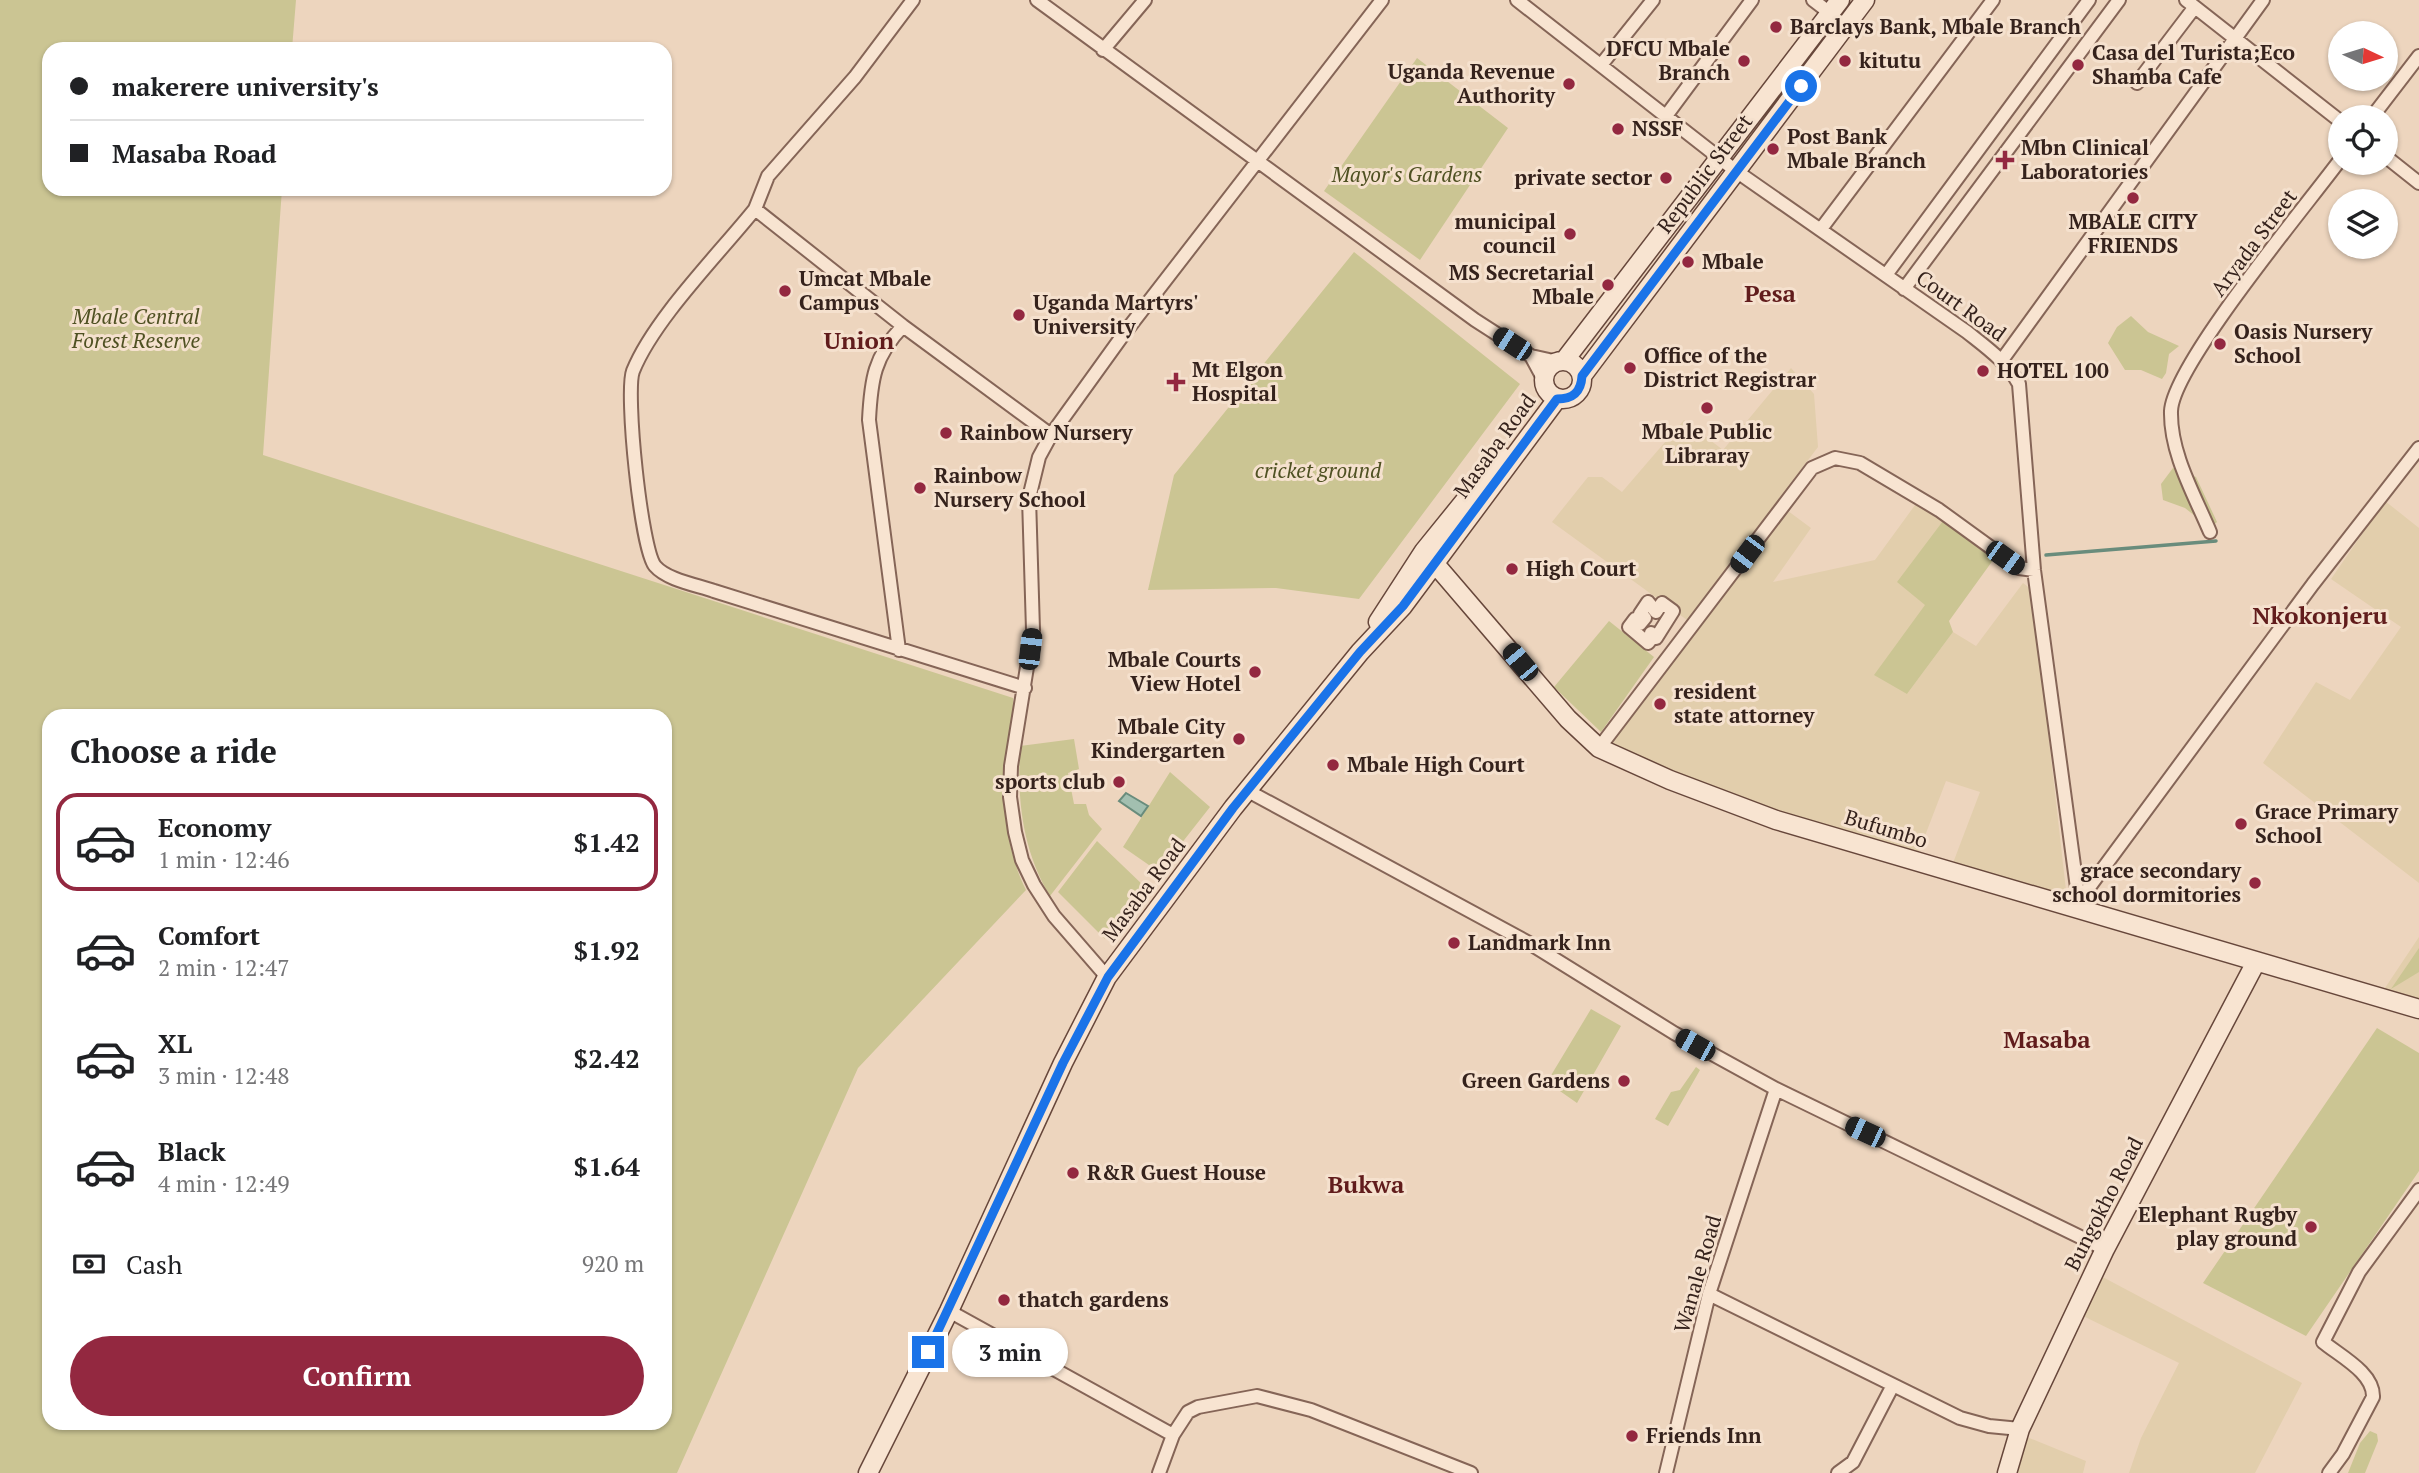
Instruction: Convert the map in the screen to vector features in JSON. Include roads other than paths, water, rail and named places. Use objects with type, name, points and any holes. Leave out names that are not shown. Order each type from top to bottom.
[{"type":"street","points":[[913,0],[855,77],[768,176],[755,209],[656,330],[629,381],[640,503],[650,555],[654,565],[663,572],[899,650],[1025,688]]},
{"type":"street","points":[[1037,0],[1260,161],[1406,271],[1531,356],[1561,361],[1578,368],[1582,376],[1576,395],[1567,399],[1549,390],[1531,356]]},
{"type":"street","points":[[1103,50],[1145,0]]},
{"type":"street","points":[[1108,977],[1054,916],[1022,860],[1015,832],[1010,787],[1014,741],[1025,688],[1032,630],[1029,498],[1039,457],[1051,435],[1123,335],[1382,0]]},
{"type":"street","name":"Court Road","points":[[1517,0],[1736,171],[1886,275],[2002,360],[2019,384],[2034,570],[2080,905]]},
{"type":"street","points":[[1601,65],[1653,0]]},
{"type":"street","points":[[1667,116],[1752,0]]},
{"type":"street","points":[[1813,0],[1835,7]]},
{"type":"street","name":"Republic Street","points":[[1582,376],[1865,0]]},
{"type":"street","points":[[1821,229],[1993,0]]},
{"type":"street","points":[[1886,275],[2089,0]]},
{"type":"street","points":[[1904,289],[2119,0]]},
{"type":"street","points":[[2002,360],[2263,0]]},
{"type":"street","points":[[2137,83],[2190,4],[2328,112]]},
{"type":"street","name":"Republic Street","points":[[1561,361],[1835,7]]},
{"type":"street","points":[[2381,105],[2419,56]]},
{"type":"street","points":[[2398,166],[2419,183]]},
{"type":"street","name":"Aryada Street","points":[[2210,532],[2180,461],[2171,430],[2175,392],[2199,349],[2329,175]]},
{"type":"street","points":[[755,209],[903,327],[1051,435]]},
{"type":"street","points":[[899,650],[869,420],[870,383],[884,346],[903,327]]},
{"type":"street","points":[[1549,390],[1546,372],[1561,361]]},
{"type":"street","name":"Masaba Road","points":[[868,1473],[949,1311],[1057,1074],[1108,977],[1248,791],[1360,652],[1528,423],[1549,390]]},
{"type":"street","points":[[2080,905],[2313,584],[2419,448]]},
{"type":"street","points":[[1599,748],[1812,468],[1823,462],[1835,458],[1860,463],[1939,510],[2019,568],[2034,570]]},
{"type":"street","name":"Bufumbo","points":[[1430,557],[1568,719],[1599,748],[1670,780],[1776,820],[2080,905],[2256,962],[2419,1009]]},
{"type":"street","points":[[1648,602],[1656,611],[1662,603],[1673,611],[1656,638],[1651,633],[1652,638],[1648,643],[1629,627],[1635,619],[1640,624],[1645,618],[1640,614],[1648,602]]},
{"type":"street","points":[[1248,791],[1529,943],[1674,1033],[1776,1089],[2105,1249]]},
{"type":"street","name":"Bungokho Road","points":[[2007,1473],[2020,1429],[2105,1249],[2256,962]]},
{"type":"street","name":"Wanale Road","points":[[1666,1473],[1709,1294],[1776,1089]]},
{"type":"street","points":[[2329,1473],[2373,1397],[2373,1387],[2368,1378],[2323,1342],[2359,1272],[2419,1189]]},
{"type":"street","points":[[1709,1294],[1892,1387],[1960,1418],[1989,1426],[2020,1429]]},
{"type":"street","points":[[949,1311],[1173,1435]]},
{"type":"street","points":[[1838,1473],[1853,1462],[1892,1387]]},
{"type":"street","points":[[1159,1473],[1173,1435],[1188,1412],[1198,1407],[1257,1396],[1311,1410],[1471,1473]]},
{"type":"waterway","points":[[2046,555],[2216,541]]},
{"type":"place","name":"Barclays Bank, Mbale Branch","points":[[1776,27]]},
{"type":"place","name":"DFCU Mbale Branch","points":[[1744,61]]},
{"type":"place","name":"kitutu","points":[[1845,61]]},
{"type":"place","name":"Casa del Turista;Eco Shamba Cafe","points":[[2078,65]]},
{"type":"place","name":"Uganda Revenue Authority","points":[[1569,84]]},
{"type":"place","name":"NSSF","points":[[1618,129]]},
{"type":"place","name":"Post Bank Mbale Branch","points":[[1773,149]]},
{"type":"place","name":"Mbn Clinical Laboratories","points":[[2005,160]]},
{"type":"place","name":"private sector","points":[[1666,178]]},
{"type":"place","name":"MBALE CITY FRIENDS","points":[[2133,198]]},
{"type":"place","name":"municipal council","points":[[1570,234]]},
{"type":"place","name":"Mbale","points":[[1688,262]]},
{"type":"place","name":"MS Secretarial Mbale","points":[[1608,285]]},
{"type":"place","name":"Umcat Mbale Campus","points":[[785,291]]},
{"type":"place","name":"Uganda Martyrs' University","points":[[1019,315]]},
{"type":"place","name":"Oasis Nursery School","points":[[2220,344]]},
{"type":"place","name":"Office of the District Registrar","points":[[1630,368]]},
{"type":"place","name":"HOTEL 100","points":[[1983,371]]},
{"type":"place","name":"Mt Elgon Hospital","points":[[1176,382]]},
{"type":"place","name":"Mbale Public Libraray","points":[[1707,408]]},
{"type":"place","name":"Rainbow Nursery","points":[[946,433]]},
{"type":"place","name":"Rainbow Nursery School","points":[[920,488]]},
{"type":"place","name":"High Court","points":[[1512,569]]},
{"type":"place","name":"Mbale Courts View Hotel","points":[[1255,672]]},
{"type":"place","name":"resident state attorney","points":[[1660,704]]},
{"type":"place","name":"Mbale City Kindergarten","points":[[1239,739]]},
{"type":"place","name":"Mbale High Court","points":[[1333,765]]},
{"type":"place","name":"sports club","points":[[1119,782]]},
{"type":"place","name":"Grace Primary School","points":[[2241,824]]},
{"type":"place","name":"grace secondary school dormitories","points":[[2255,883]]},
{"type":"place","name":"Landmark Inn","points":[[1454,943]]},
{"type":"place","name":"Green Gardens","points":[[1624,1081]]},
{"type":"place","name":"R&R Guest House","points":[[1073,1173]]},
{"type":"place","name":"Elephant Rugby play ground","points":[[2311,1227]]},
{"type":"place","name":"thatch gardens","points":[[1004,1300]]},
{"type":"place","name":"Friends Inn","points":[[1632,1436]]},
{"type":"district","name":"Pesa","points":[[1770,294]]},
{"type":"district","name":"Union","points":[[859,341]]},
{"type":"district","name":"Nkokonjeru","points":[[2320,616]]},
{"type":"district","name":"Masaba","points":[[2047,1040]]},
{"type":"district","name":"Bukwa","points":[[1366,1185]]},
{"type":"park label","name":"Mayor's Gardens","points":[[1407,175]]},
{"type":"park label","name":"Mbale Central Forest Reserve","points":[[136,329]]},
{"type":"park label","name":"cricket ground","points":[[1318,471]]}]
